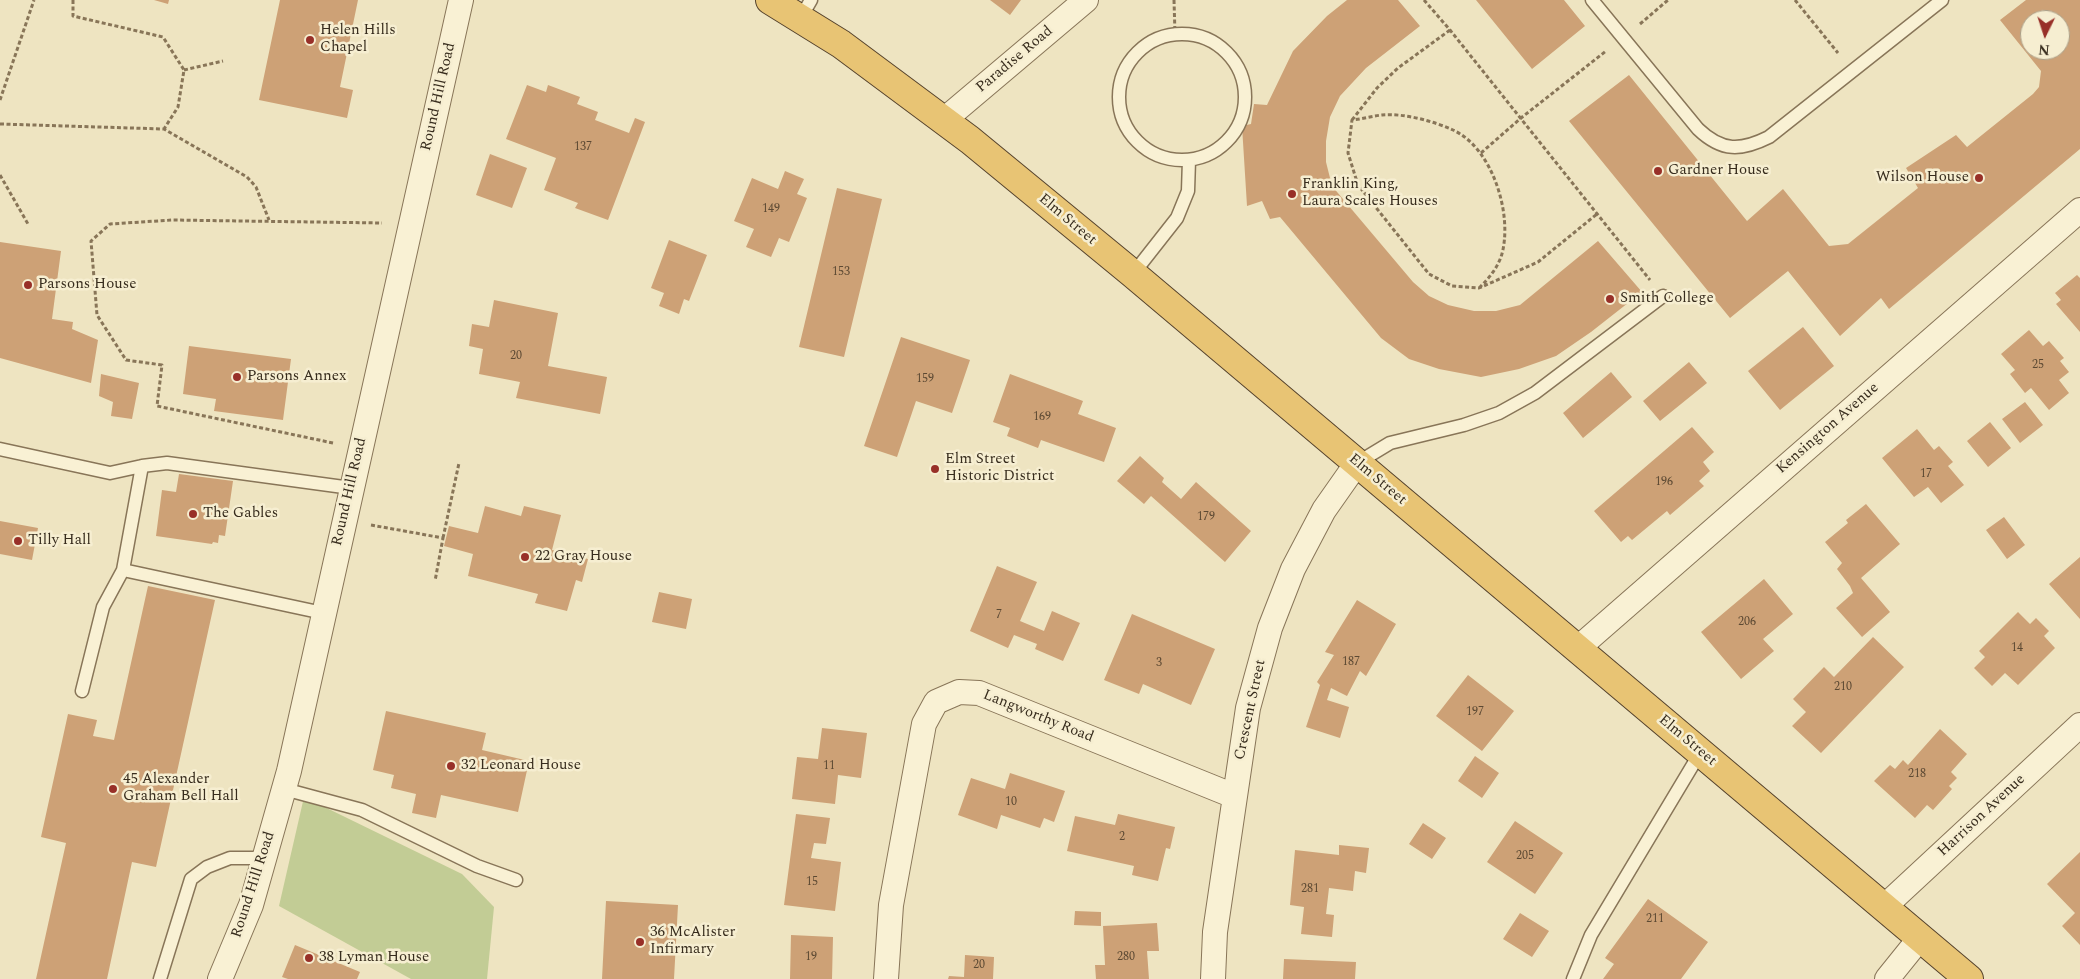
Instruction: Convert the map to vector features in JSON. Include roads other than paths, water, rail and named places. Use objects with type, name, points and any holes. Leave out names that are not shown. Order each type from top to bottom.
[{"type":"highway","name":"Elm Street","points":[[770,0],[806,9],[841,44],[944,120],[1133,274],[1969,979]]},
{"type":"street","name":"Round Hill Road","points":[[220,979],[251,905],[284,789],[461,0]]},
{"type":"street","name":"Paradise Road","points":[[944,120],[1086,0]]},
{"type":"street","name":"Kensington Avenue","points":[[1577,649],[2080,210]]},
{"type":"street","name":"Crescent Street","points":[[1213,979],[1215,932],[1248,708],[1270,628],[1293,569],[1324,510],[1357,464]]},
{"type":"street","name":"Langworthy Road","points":[[886,979],[892,896],[924,724],[936,702],[959,692],[979,693],[1234,796]]},
{"type":"street","name":"Harrison Avenue","points":[[1884,907],[2080,725]]},
{"type":"street","points":[[1887,979],[1920,938]]},
{"type":"lane","points":[[1592,0],[1698,130],[1710,141],[1725,146],[1740,147],[1757,143],[1770,137],[1942,0]]},
{"type":"lane","points":[[1175,34],[1197,35],[1217,44],[1233,59],[1243,79],[1245,101],[1240,122],[1228,140],[1210,153],[1189,160],[1169,159],[1151,152],[1135,139],[1124,123],[1119,104],[1120,84],[1127,66],[1139,50],[1156,39],[1175,34]]},
{"type":"lane","points":[[1133,274],[1177,218],[1188,192],[1189,160]]},
{"type":"lane","points":[[1357,464],[1390,443],[1464,425],[1506,409],[1535,393],[1663,296]]},
{"type":"lane","points":[[0,448],[110,473],[167,463],[351,488]]},
{"type":"lane","points":[[82,691],[102,607],[122,570],[142,466]]},
{"type":"lane","points":[[122,570],[323,613]]},
{"type":"lane","points":[[1573,979],[1591,935],[1700,753]]},
{"type":"lane","points":[[284,789],[362,810],[477,866],[516,880]]},
{"type":"lane","points":[[160,979],[190,879],[207,867],[230,858],[264,858]]},
{"type":"place","name":"Helen Hills Chapel","points":[[310,40]]},
{"type":"place","name":"Gardner House","points":[[1658,171]]},
{"type":"place","name":"Wilson House","points":[[1979,178]]},
{"type":"place","name":"Franklin King, Laura Scales Houses","points":[[1292,194]]},
{"type":"place","name":"Parsons House","points":[[28,285]]},
{"type":"place","name":"Smith College","points":[[1610,299]]},
{"type":"place","name":"Parsons Annex","points":[[237,377]]},
{"type":"place","name":"Elm Street Historic District","points":[[935,469]]},
{"type":"place","name":"The Gables","points":[[193,514]]},
{"type":"place","name":"Tilly Hall","points":[[18,541]]},
{"type":"place","name":"22 Gray House","points":[[525,557]]},
{"type":"place","name":"32 Leonard House","points":[[451,766]]},
{"type":"place","name":"45 Alexander Graham Bell Hall","points":[[113,789]]},
{"type":"place","name":"36 McAlister Infirmary","points":[[640,942]]},
{"type":"place","name":"38 Lyman House","points":[[309,958]]}]
